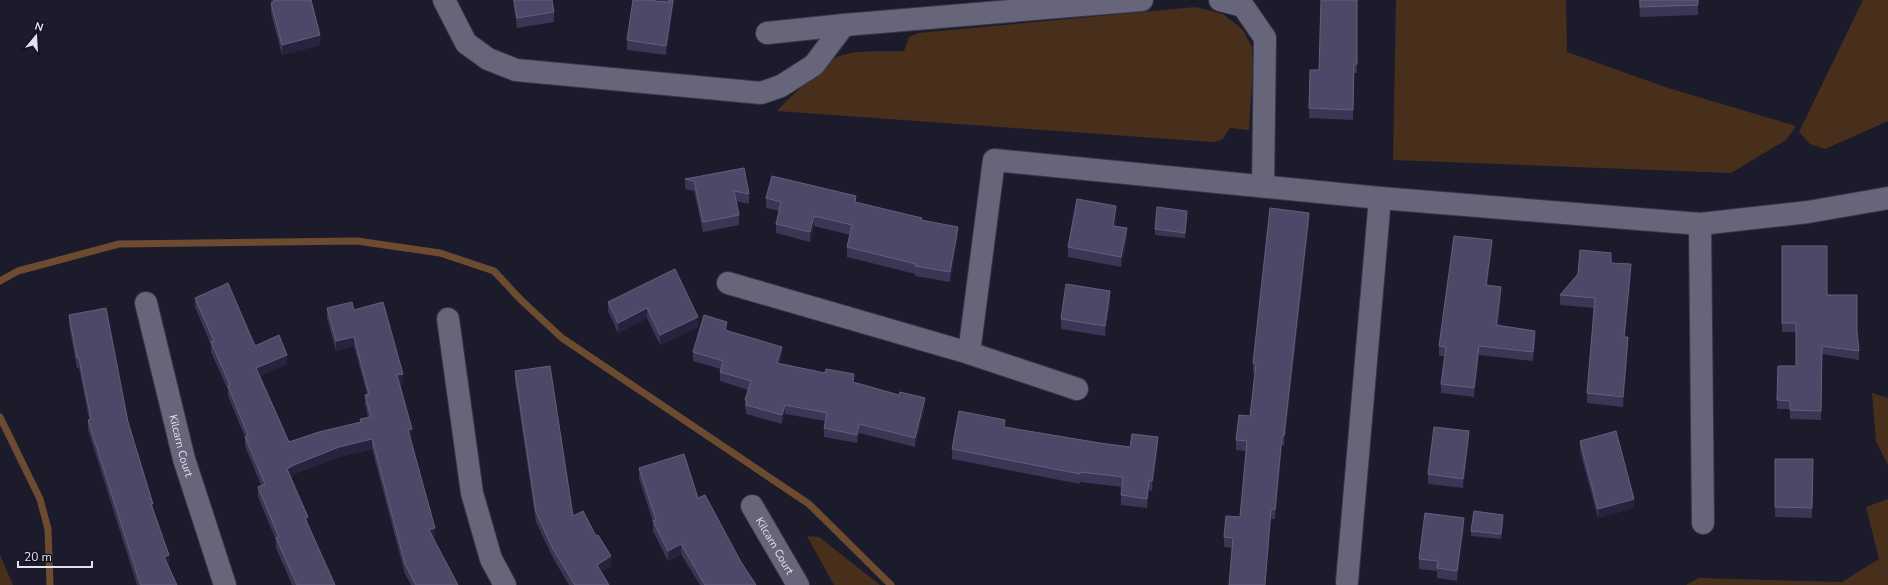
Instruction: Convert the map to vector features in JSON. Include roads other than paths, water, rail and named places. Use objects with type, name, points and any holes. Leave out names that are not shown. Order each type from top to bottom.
[{"type":"street","points":[[444,0],[466,43],[488,59],[516,70],[761,93],[781,86],[814,65],[844,24]]},
{"type":"street","points":[[767,33],[844,24],[1142,0]]},
{"type":"street","points":[[1220,0],[1243,6],[1265,38],[1263,186]]},
{"type":"street","points":[[969,353],[994,160],[1380,198],[1700,224],[1808,212],[1888,198]]},
{"type":"street","points":[[1347,582],[1380,198]]},
{"type":"street","points":[[1700,224],[1703,523]]},
{"type":"street","points":[[728,283],[969,353],[1077,389]]},
{"type":"street","name":"Kilcarn Court","points":[[146,303],[184,459],[225,585]]},
{"type":"street","points":[[448,319],[472,493],[491,559],[505,585]]},
{"type":"street","name":"Kilcarn Court","points":[[752,506],[798,585]]},
{"type":"waterway","points":[[0,281],[18,271],[119,244],[357,241],[440,253],[494,271],[521,300],[562,338],[809,504],[891,585]]},
{"type":"waterway","points":[[0,417],[40,499],[48,529],[50,585]]}]
